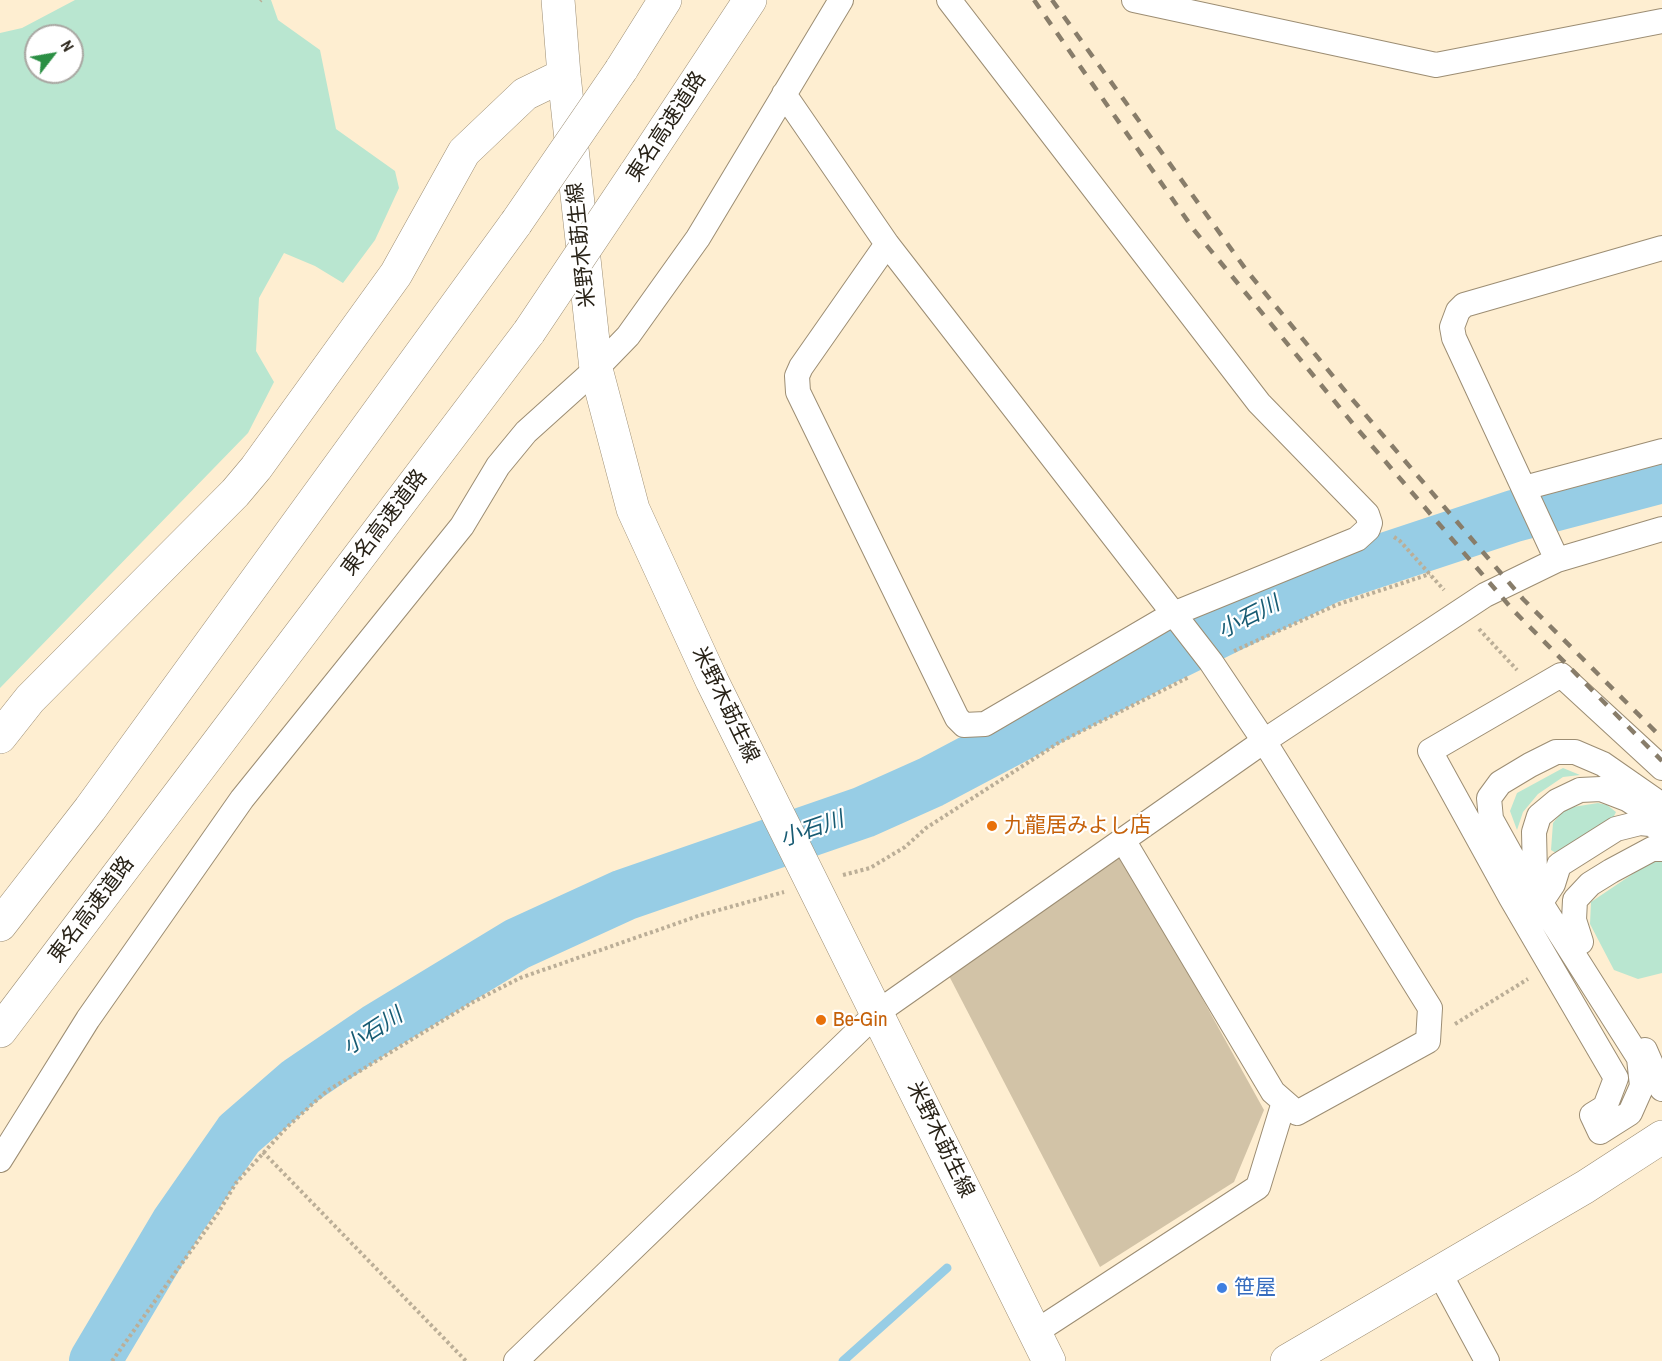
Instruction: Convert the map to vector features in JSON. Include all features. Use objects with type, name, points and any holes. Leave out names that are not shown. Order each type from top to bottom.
[{"type":"main road","points":[[0,925],[90,809],[516,223],[621,70],[665,0]]},
{"type":"main road","name":"東名高速道路","points":[[0,1031],[530,332],[750,0]]},
{"type":"main road","name":"米野木莇生線","points":[[562,3],[564,75],[596,369],[633,509],[712,681],[878,1012],[1041,1347]]},
{"type":"main road","points":[[0,737],[30,699],[235,493],[256,468],[396,274],[464,152],[525,94],[564,75]]},
{"type":"main road","points":[[1287,1361],[1440,1274],[1585,1187],[1662,1137]]},
{"type":"street","points":[[0,1160],[88,1019],[242,799],[462,526],[498,466],[526,432],[596,369],[628,336],[698,238],[840,0]]},
{"type":"street","points":[[887,244],[801,367],[796,376],[798,392],[957,717],[964,724],[985,724],[1173,614],[1357,539],[1368,529],[1367,514],[1252,395],[948,0]]},
{"type":"street","points":[[1134,0],[1436,65],[1662,21]]},
{"type":"street","points":[[784,94],[887,244],[1211,662],[1264,741],[1430,1008],[1428,1041],[1297,1113],[1273,1092],[1123,840]]},
{"type":"street","points":[[1553,550],[1455,338],[1452,327],[1458,311],[1464,305],[1662,248]]},
{"type":"street","points":[[1527,495],[1662,451]]},
{"type":"street","points":[[516,1361],[878,1012],[1264,741],[1463,612],[1553,550],[1662,529]]},
{"type":"street","points":[[1660,819],[1603,764],[1575,752],[1556,752],[1500,783],[1489,798],[1491,819],[1516,864],[1639,1058],[1642,1086],[1630,1113],[1600,1132],[1592,1115],[1605,1107],[1616,1078],[1499,878],[1430,751],[1561,675],[1662,768]]},
{"type":"street","points":[[1534,874],[1504,824],[1503,802],[1516,784],[1545,768],[1570,758],[1585,764],[1623,785],[1660,819]]},
{"type":"street","points":[[1660,819],[1627,799],[1601,789],[1580,790],[1557,801],[1539,816],[1534,832],[1534,874],[1541,902],[1581,942],[1631,1018],[1662,1089]]},
{"type":"street","points":[[1541,902],[1553,884],[1559,865],[1616,829],[1650,824],[1660,819]]},
{"type":"street","points":[[1581,942],[1574,920],[1575,900],[1590,884],[1653,849],[1662,849]]},
{"type":"street","points":[[1041,1347],[1257,1187],[1284,1102]]},
{"type":"street","points":[[1440,1274],[1487,1361]]},
{"type":"path","points":[[1400,541],[1422,565]]},
{"type":"path","points":[[112,1361],[237,1183],[263,1152],[327,1091],[463,1008],[520,978],[691,919],[870,868],[905,848],[926,828],[1060,742],[1201,671],[1211,662],[1336,605],[1430,574]]},
{"type":"path","points":[[1463,612],[1536,690]]},
{"type":"path","points":[[1428,1041],[1551,964]]},
{"type":"path","points":[[263,1152],[466,1361]]},
{"type":"green space","points":[[75,0],[271,0],[278,20],[320,50],[336,129],[395,171],[399,188],[375,240],[343,283],[315,266],[284,253],[259,298],[256,351],[274,382],[248,433],[0,688],[0,33],[24,27],[24,84],[84,84],[84,24],[30,24]]},
{"type":"green space","points":[[1563,768],[1580,775],[1563,777],[1538,794],[1523,812],[1517,830],[1510,811],[1517,793]]},
{"type":"green space","points":[[1598,803],[1607,805],[1616,812],[1613,818],[1564,849],[1556,853],[1551,850],[1553,823],[1562,812],[1573,807]]},
{"type":"green space","points":[[1662,861],[1662,973],[1638,979],[1614,970],[1590,924],[1591,902],[1649,863]]},
{"type":"building","points":[[1120,850],[1264,1110],[1234,1182],[1100,1267],[947,972]]},
{"type":"waterway","name":"小石川","points":[[95,1361],[177,1223],[239,1134],[299,1082],[377,1029],[517,944],[624,895],[864,812],[931,782],[1154,664],[1330,577],[1514,516],[1662,477]]},
{"type":"waterway","points":[[843,1361],[947,1268]]},
{"type":"railway","points":[[1034,0],[1194,230],[1354,425],[1513,610],[1662,761]]},
{"type":"railway","points":[[1052,0],[1247,271],[1346,392],[1523,599],[1662,738]]},
{"type":"place","name":"九龍居みよし店","points":[[992,826]]},
{"type":"place","name":"Be-Gin","points":[[821,1020]]},
{"type":"place","name":"笹屋","points":[[1222,1288]]}]
